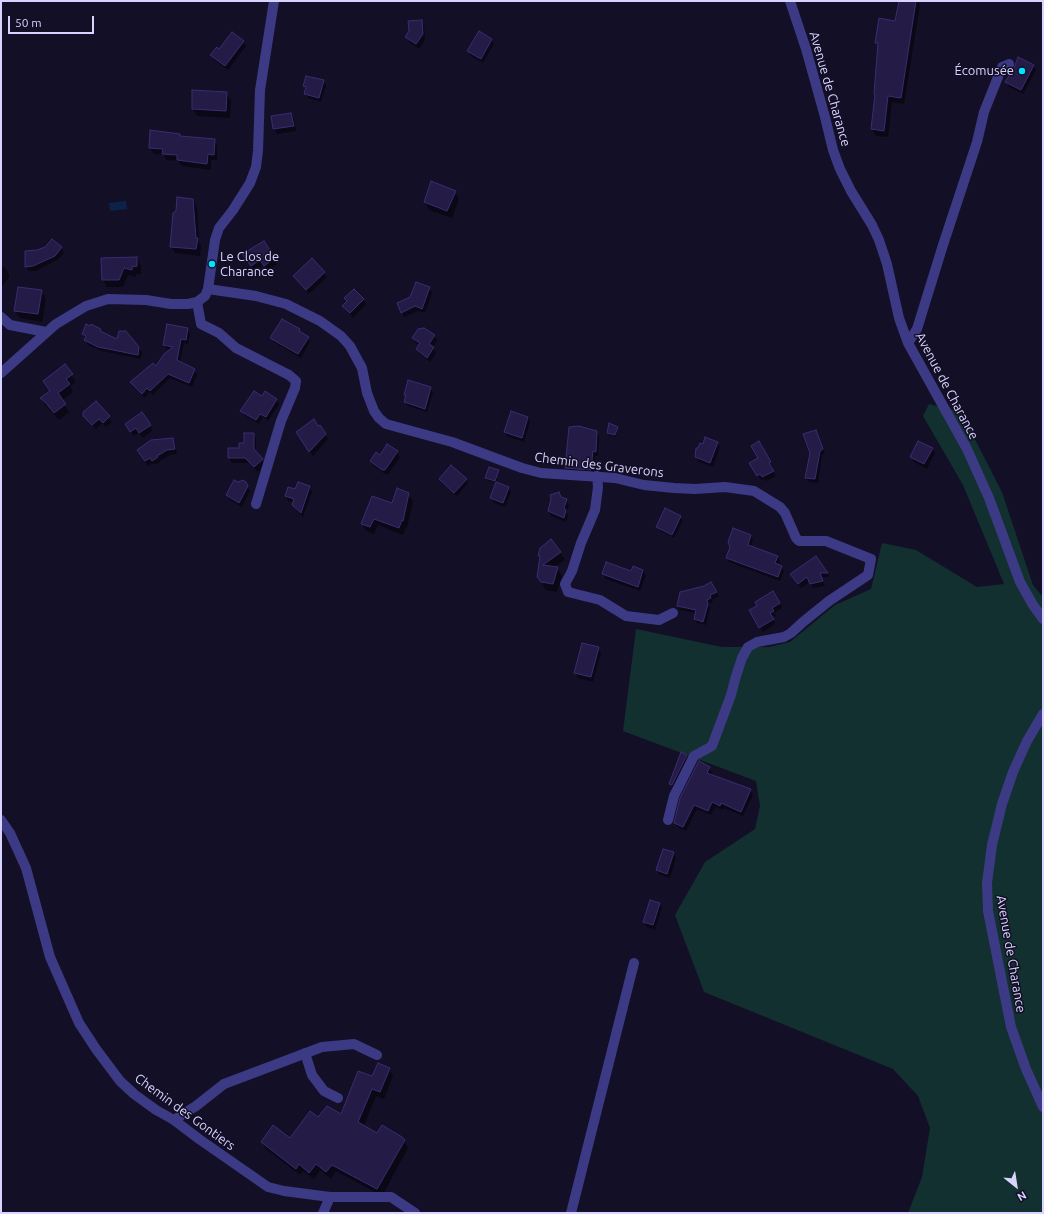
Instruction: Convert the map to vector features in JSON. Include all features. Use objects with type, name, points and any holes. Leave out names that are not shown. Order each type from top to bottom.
[{"type":"street","points":[[1,373],[66,316],[97,301],[108,299],[146,300],[171,304],[188,304],[197,302],[205,296],[208,289],[215,240],[220,228],[250,183],[256,167],[260,90],[274,1]]},
{"type":"street","name":"Avenue de Charance","points":[[790,1],[808,56],[833,150],[840,169],[851,191],[872,225],[879,240],[887,264],[899,318],[908,343],[967,449],[989,498],[1020,582],[1043,619]]},
{"type":"street","points":[[908,343],[917,329],[977,142],[984,112],[1002,67],[1009,64]]},
{"type":"street","name":"Chemin des Graverons","points":[[208,289],[256,296],[286,304],[320,321],[341,336],[350,346],[362,368],[367,393],[374,411],[386,424],[452,442],[522,468],[541,473],[615,478],[644,485],[674,488],[695,489],[725,487],[754,491],[780,507],[790,520],[796,538],[799,541],[826,541],[871,559],[868,575],[829,601],[792,633],[784,637],[757,642],[748,647],[742,658],[731,696],[712,746],[694,756],[674,796],[668,820]]},
{"type":"street","points":[[197,302],[201,324],[219,333],[236,348],[289,375],[296,381],[295,388],[281,422],[256,504]]},
{"type":"street","points":[[1,318],[10,324],[46,332]]},
{"type":"street","points":[[597,476],[598,487],[595,510],[581,543],[572,570],[565,584],[568,592],[600,600],[626,616],[659,620],[673,613]]},
{"type":"street","name":"Avenue de Charance","points":[[1043,714],[1024,747],[1013,772],[1002,804],[992,845],[987,883],[988,911],[1011,1027],[1026,1068],[1043,1107]]},
{"type":"street","name":"Chemin des Gontiers","points":[[1,820],[10,833],[26,868],[50,957],[80,1023],[96,1049],[120,1081],[134,1094],[156,1110],[174,1120],[268,1187],[284,1192],[330,1197],[391,1198],[415,1213]]},
{"type":"street","points":[[571,1213],[634,963]]},
{"type":"street","points":[[174,1120],[196,1106],[224,1084],[322,1047],[354,1044],[377,1055]]},
{"type":"street","points":[[305,1053],[312,1075],[324,1091],[338,1098]]},
{"type":"street","points":[[323,1213],[330,1197]]},
{"type":"green space","points":[[929,404],[961,412],[1002,492],[1033,585],[1043,597],[1043,1213],[908,1213],[922,1177],[930,1128],[918,1096],[893,1069],[704,992],[675,915],[705,862],[755,829],[760,806],[756,781],[623,731],[636,629],[722,647],[769,647],[790,642],[835,605],[871,589],[882,543],[916,550],[977,587],[1004,584],[963,485],[923,416]]},
{"type":"water","points":[[126,201],[127,209],[110,211],[109,203]]},
{"type":"building","points":[[899,1],[916,1],[901,98],[888,96],[884,131],[871,129],[878,43],[875,43],[879,18],[895,21]]},
{"type":"building","points":[[422,20],[423,34],[416,44],[405,37],[409,31],[408,21]]},
{"type":"building","points":[[479,31],[492,39],[481,59],[467,51]]},
{"type":"building","points":[[232,32],[244,41],[225,66],[210,55],[217,47],[219,49]]},
{"type":"building","points":[[1018,57],[1034,65],[1021,90],[1005,82],[1014,68]]},
{"type":"building","points":[[306,76],[324,80],[319,98],[304,94],[306,87],[303,86]]},
{"type":"building","points":[[192,90],[227,92],[226,111],[192,109]]},
{"type":"building","points":[[291,113],[294,126],[273,129],[271,116]]},
{"type":"building","points":[[150,130],[180,134],[180,136],[215,139],[214,155],[208,154],[207,164],[177,160],[177,155],[162,154],[163,149],[149,148]]},
{"type":"building","points":[[431,181],[456,191],[447,211],[424,202]]},
{"type":"building","points":[[177,197],[193,199],[196,238],[198,238],[196,249],[170,247],[173,213],[176,211]]},
{"type":"building","points":[[52,239],[62,247],[55,256],[33,266],[25,267],[25,251],[37,250],[45,247]]},
{"type":"building","points":[[264,241],[275,258],[264,266],[260,260],[251,266],[242,254]]},
{"type":"building","points":[[137,257],[137,266],[132,267],[132,270],[124,268],[119,280],[102,280],[101,258]]},
{"type":"building","points":[[312,258],[325,272],[306,290],[293,276]]},
{"type":"building","points":[[416,282],[430,287],[422,309],[415,306],[401,313],[397,303],[410,297]]},
{"type":"building","points":[[18,287],[42,290],[38,314],[14,311]]},
{"type":"building","points":[[354,289],[364,299],[350,313],[342,306],[347,301],[344,298]]},
{"type":"building","points":[[282,319],[300,329],[299,331],[309,337],[298,354],[270,338]]},
{"type":"building","points":[[86,324],[90,326],[91,324],[101,329],[100,331],[117,339],[119,331],[126,331],[139,347],[138,355],[98,347],[84,340],[86,336],[82,334]]},
{"type":"building","points":[[167,324],[188,328],[186,340],[181,339],[177,360],[195,369],[189,383],[168,374],[150,391],[147,388],[142,394],[130,382],[153,363],[156,366],[164,354],[173,347],[163,345]]},
{"type":"building","points":[[424,328],[435,335],[429,344],[434,347],[427,358],[416,349],[420,343],[412,338],[418,329]]},
{"type":"building","points":[[65,364],[73,374],[66,379],[70,384],[58,393],[66,404],[54,413],[40,398],[50,391],[43,381]]},
{"type":"building","points":[[408,380],[431,387],[425,409],[404,402],[406,395],[404,395]]},
{"type":"building","points":[[254,391],[262,396],[265,391],[277,399],[266,417],[260,414],[256,420],[240,411]]},
{"type":"building","points":[[96,401],[110,416],[103,423],[99,419],[92,425],[83,416],[83,412]]},
{"type":"building","points":[[511,411],[528,417],[522,438],[504,432]]},
{"type":"building","points":[[142,412],[151,425],[139,433],[136,428],[130,432],[125,424]]},
{"type":"building","points":[[314,419],[318,426],[320,425],[326,434],[309,452],[296,432]]},
{"type":"building","points":[[609,423],[618,427],[615,435],[607,433]]},
{"type":"building","points":[[579,426],[597,431],[596,452],[593,451],[591,470],[565,468],[569,427]]},
{"type":"building","points":[[816,430],[823,449],[820,451],[815,479],[805,478],[810,453],[803,434]]},
{"type":"building","points":[[244,433],[254,433],[254,449],[263,459],[254,467],[245,458],[228,458],[228,448],[239,448],[239,443],[244,443]]},
{"type":"building","points":[[705,437],[718,442],[710,463],[695,457],[696,448],[698,448],[700,443],[703,444]]},
{"type":"building","points":[[173,438],[175,449],[167,450],[152,461],[150,458],[145,461],[137,450],[151,440]]},
{"type":"building","points":[[759,441],[771,462],[769,463],[774,471],[762,477],[760,474],[757,476],[749,463],[758,458],[751,446]]},
{"type":"building","points":[[918,441],[933,448],[924,464],[910,457]]},
{"type":"building","points":[[387,444],[398,451],[385,470],[382,470],[370,461],[376,452],[380,455]]},
{"type":"building","points":[[451,465],[467,479],[454,493],[439,479]]},
{"type":"building","points":[[489,467],[499,470],[495,481],[485,478]]},
{"type":"building","points":[[234,480],[238,482],[243,480],[248,486],[239,503],[226,495]]},
{"type":"building","points":[[298,482],[310,486],[301,513],[292,505],[294,499],[285,496],[288,487],[295,489]]},
{"type":"building","points":[[496,482],[509,487],[503,503],[490,498]]},
{"type":"building","points":[[397,488],[409,493],[403,521],[402,520],[399,528],[374,519],[370,527],[361,524],[372,496],[392,503]]},
{"type":"building","points":[[559,492],[561,497],[567,499],[564,508],[566,510],[564,518],[548,511],[551,499],[550,495]]},
{"type":"building","points":[[665,508],[681,516],[672,535],[656,527]]},
{"type":"building","points":[[733,528],[751,535],[748,545],[778,556],[775,563],[782,566],[778,577],[726,558],[730,547],[728,542]]},
{"type":"building","points":[[551,539],[561,552],[543,565],[558,567],[553,584],[541,582],[537,577],[540,548]]},
{"type":"building","points":[[816,556],[828,573],[820,573],[823,581],[810,584],[807,577],[798,584],[790,574]]},
{"type":"building","points":[[606,562],[631,571],[633,566],[643,570],[638,587],[602,574]]},
{"type":"building","points":[[711,582],[717,592],[710,595],[711,598],[707,600],[708,604],[703,622],[694,619],[696,610],[677,606],[680,592],[704,586]]},
{"type":"building","points":[[773,591],[780,603],[772,608],[774,611],[770,613],[774,619],[759,628],[749,610],[757,606],[755,602]]},
{"type":"building","points":[[582,643],[599,647],[591,677],[574,673]]},
{"type":"building","points":[[681,752],[687,755],[672,785],[669,784]]},
{"type":"building","points":[[699,761],[710,767],[707,773],[751,789],[741,812],[721,803],[720,806],[712,802],[708,811],[694,805],[683,827],[674,823],[680,798]]},
{"type":"building","points":[[663,849],[674,852],[667,874],[656,870]]},
{"type":"building","points":[[650,900],[660,903],[653,925],[643,922]]},
{"type":"building","points":[[378,1063],[390,1068],[380,1092],[372,1089],[358,1122],[377,1133],[382,1125],[405,1140],[377,1189],[332,1165],[326,1172],[316,1164],[309,1173],[299,1164],[296,1169],[261,1142],[273,1125],[290,1138],[310,1111],[318,1117],[327,1106],[341,1114],[358,1071],[372,1076]]},
{"type":"place","name":"Écomusée","points":[[1022,71]]},
{"type":"place","name":"Le Clos de Charance","points":[[212,264]]}]
